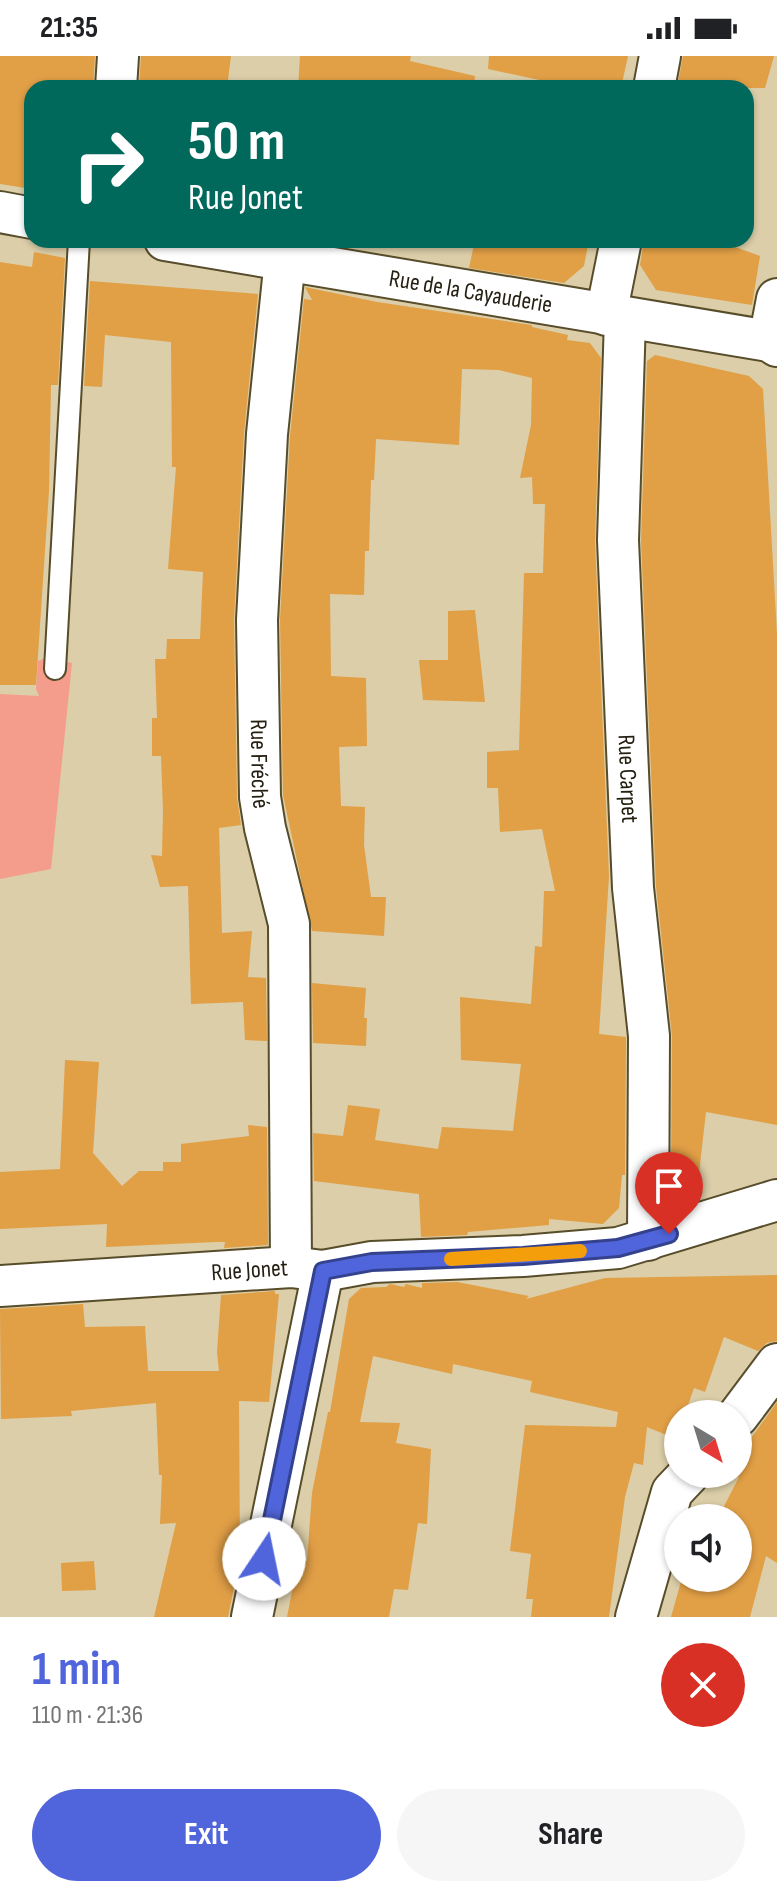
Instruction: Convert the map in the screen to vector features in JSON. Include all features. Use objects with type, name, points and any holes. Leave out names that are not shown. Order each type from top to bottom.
[{"type":"street","points":[[116,80],[118,56]]},
{"type":"street","points":[[656,80],[660,56]]},
{"type":"street","points":[[0,212],[24,216]]},
{"type":"street","name":"Rue de la Cayauderie","points":[[216,248],[773,343]]},
{"type":"street","name":"Rue Carpet","points":[[620,248],[615,317],[618,540],[633,888],[649,1036],[648,1240]]},
{"type":"street","name":"Rue Fréché","points":[[252,1617],[307,1269],[289,924],[260,797],[257,620],[267,434],[285,259]]},
{"type":"street","points":[[773,343],[777,299]]},
{"type":"street","name":"Rue Jonet","points":[[0,1286],[618,1248],[777,1200]]},
{"type":"street","points":[[750,1400],[777,1364]]},
{"type":"street","points":[[636,1617],[672,1492],[676,1488]]},
{"type":"lane","points":[[55,669],[79,248]]},
{"type":"shaded area","points":[[45,658],[72,663],[51,869],[0,879],[0,694],[39,696],[36,689],[38,661]]},
{"type":"building","points":[[0,56],[95,56],[94,80],[24,80],[24,188],[0,184]]},
{"type":"building","points":[[141,56],[231,56],[228,80],[140,80]]},
{"type":"building","points":[[300,56],[411,56],[410,61],[475,76],[475,80],[298,80]]},
{"type":"building","points":[[489,56],[628,56],[623,80],[539,80],[488,69]]},
{"type":"building","points":[[683,56],[774,56],[765,88],[754,88],[754,80],[678,80]]},
{"type":"building","points":[[473,248],[587,248],[584,266],[564,283],[469,268]]},
{"type":"building","points":[[643,248],[738,248],[760,256],[752,305],[656,290],[640,265]]},
{"type":"building","points":[[34,252],[65,258],[58,385],[51,385],[49,491],[36,685],[0,685],[0,262],[32,267]]},
{"type":"building","points":[[90,281],[258,294],[244,433],[234,619],[237,797],[241,825],[219,828],[222,933],[252,931],[248,977],[266,978],[267,1041],[245,1040],[243,1002],[191,1004],[188,886],[160,887],[151,855],[162,856],[163,811],[161,756],[152,756],[152,718],[157,718],[155,659],[166,659],[167,639],[200,639],[203,572],[168,569],[176,467],[172,467],[171,342],[105,335],[102,387],[84,386]]},
{"type":"building","points":[[305,287],[377,302],[532,325],[568,335],[567,340],[590,343],[601,358],[595,541],[609,876],[599,1034],[626,1037],[625,1175],[622,1175],[619,1208],[603,1224],[549,1219],[549,1225],[421,1237],[419,1194],[314,1181],[313,1133],[343,1136],[348,1105],[380,1109],[375,1140],[438,1149],[442,1127],[513,1131],[521,1064],[461,1060],[460,997],[531,1004],[535,946],[542,947],[544,891],[555,891],[542,829],[500,832],[498,788],[487,788],[487,752],[519,750],[524,573],[543,573],[545,504],[533,504],[532,477],[520,478],[531,425],[532,378],[499,370],[462,369],[459,445],[376,439],[364,595],[330,594],[331,676],[366,678],[367,746],[339,747],[341,806],[365,807],[364,845],[371,897],[386,897],[384,936],[312,931],[283,795],[280,620],[290,436],[304,299],[312,300]]},
{"type":"building","points":[[655,355],[749,376],[763,389],[777,634],[777,1125],[706,1112],[698,1182],[671,1179],[672,1036],[656,886],[641,540],[647,361]]},
{"type":"building","points":[[475,610],[485,702],[423,700],[419,660],[448,660],[448,611]]},
{"type":"building","points":[[312,983],[366,988],[366,1046],[313,1043]]},
{"type":"building","points":[[65,1060],[99,1062],[93,1153],[122,1186],[139,1171],[163,1171],[163,1162],[181,1162],[181,1144],[249,1136],[248,1125],[267,1127],[268,1245],[224,1248],[225,1242],[216,1242],[106,1247],[107,1224],[0,1229],[0,1172],[60,1169]]},
{"type":"building","points":[[777,1275],[777,1341],[767,1343],[758,1351],[724,1337],[705,1392],[694,1388],[690,1400],[664,1400],[664,1434],[647,1427],[643,1465],[634,1463],[625,1497],[609,1617],[531,1617],[533,1599],[526,1599],[531,1554],[510,1551],[525,1425],[616,1427],[618,1412],[530,1392],[532,1381],[453,1364],[452,1374],[373,1356],[360,1422],[400,1423],[396,1443],[431,1449],[427,1524],[418,1523],[408,1590],[394,1589],[389,1617],[287,1617],[298,1561],[307,1561],[312,1493],[330,1412],[349,1299],[361,1288],[386,1287],[390,1284],[404,1287],[406,1284],[422,1288],[422,1283],[457,1282],[529,1296],[526,1299],[605,1278]]},
{"type":"building","points":[[275,1291],[279,1294],[269,1402],[239,1401],[240,1558],[228,1617],[154,1617],[176,1523],[160,1524],[162,1475],[159,1475],[156,1403],[71,1411],[72,1416],[1,1419],[0,1309],[83,1304],[85,1327],[145,1326],[148,1371],[219,1371],[217,1352],[221,1295]]},
{"type":"building","points":[[777,1402],[777,1563],[766,1556],[750,1617],[671,1617],[678,1592],[752,1592],[752,1504],[725,1504],[733,1488],[752,1488],[752,1437]]},
{"type":"building","points":[[94,1561],[96,1590],[62,1591],[61,1563]]},
{"type":"slow traffic","points":[[451,1259],[580,1251]]},
{"type":"route","points":[[264,1559],[323,1271],[372,1262],[523,1256],[618,1248],[669,1234]]}]
